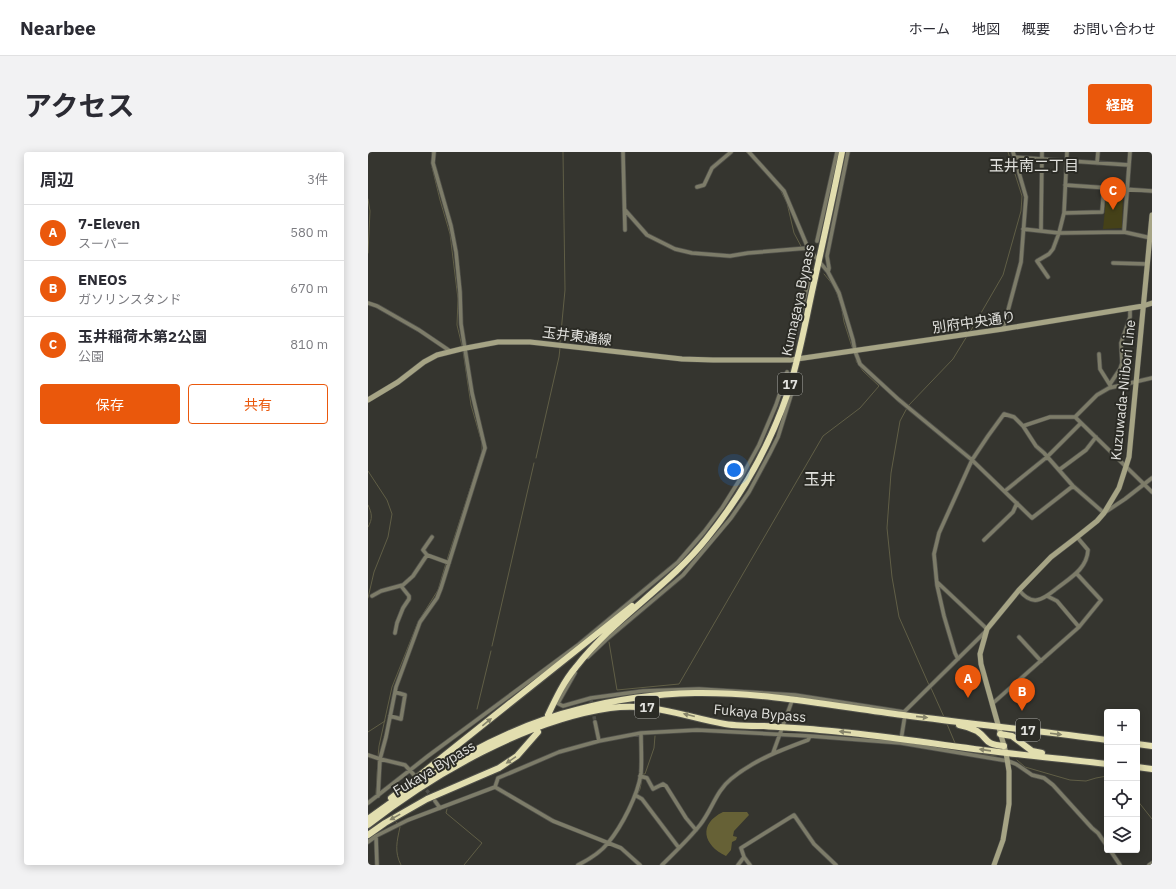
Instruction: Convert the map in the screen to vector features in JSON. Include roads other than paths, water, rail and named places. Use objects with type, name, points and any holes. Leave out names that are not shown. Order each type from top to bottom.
[{"type":"highway","name":"Kumagaya Bypass","points":[[664,582],[686,562],[727,513],[751,475],[762,446],[787,396],[798,359],[819,260],[827,210],[842,152]]},
{"type":"highway","name":"17","points":[[368,816],[579,646],[664,582]]},
{"type":"highway","name":"17","points":[[548,715],[556,703],[564,682],[595,645],[655,592],[664,582]]},
{"type":"highway","name":"Fukaya Bypass","points":[[369,824],[437,771],[472,752],[531,724],[579,709],[614,701],[657,695],[695,693],[793,697],[947,720],[1104,740]]},
{"type":"highway","name":"Fukaya Bypass","points":[[369,824],[407,797],[449,771],[474,757],[536,728],[609,708],[632,706],[674,711],[725,724],[841,732],[901,741],[1104,764]]},
{"type":"highway","points":[[947,720],[973,729],[983,736],[990,744],[1004,746]]},
{"type":"highway","points":[[368,835],[385,823],[427,799],[499,768],[517,756],[538,732]]},
{"type":"highway","points":[[1000,734],[1012,736],[1025,747],[1032,751],[1044,754],[1046,757]]},
{"type":"highway","points":[[1140,744],[1152,746]]},
{"type":"highway","points":[[1140,767],[1152,769]]},
{"type":"street","points":[[378,796],[380,759],[395,692],[420,622],[437,598],[447,562],[486,448],[472,393],[464,348],[456,252],[451,226],[433,162],[434,152]]},
{"type":"street","points":[[623,152],[625,230]]},
{"type":"street","points":[[697,187],[704,186],[712,168],[731,152]]},
{"type":"street","points":[[749,152],[784,191],[808,248],[828,272],[839,293],[860,364],[904,404],[972,460],[1032,518],[1073,486]]},
{"type":"street","points":[[818,241],[827,210],[837,152]]},
{"type":"street","points":[[828,272],[829,268],[827,256],[848,152]]},
{"type":"street","points":[[1003,330],[1021,262],[1026,197],[1012,152]]},
{"type":"street","points":[[1040,230],[1042,152]]},
{"type":"street","points":[[1048,277],[1037,261],[1050,254],[1059,233],[1064,213],[1067,152]]},
{"type":"street","points":[[1097,162],[1098,152]]},
{"type":"street","points":[[1124,232],[1130,152]]},
{"type":"street","points":[[1014,156],[1129,165]]},
{"type":"street","points":[[1065,185],[1152,191]]},
{"type":"street","points":[[1064,213],[1102,212],[1104,188]]},
{"type":"street","points":[[625,210],[646,235],[675,249],[692,253],[730,256],[808,248]]},
{"type":"street","name":"Kuzuwada-Niibori Line","points":[[994,865],[1003,840],[1009,804],[1010,782],[1008,761],[981,664],[980,654],[986,630],[1019,590],[1050,557],[1097,521],[1104,513],[1119,488],[1129,457],[1147,264],[1151,240],[1152,215]]},
{"type":"street","points":[[1023,229],[1059,233],[1124,232],[1151,240]]},
{"type":"street","points":[[1113,264],[1147,264]]},
{"type":"street","points":[[793,345],[811,294],[811,271]]},
{"type":"street","points":[[368,303],[377,306],[419,330],[450,351]]},
{"type":"street","name":"別府中央通り","points":[[798,359],[1003,330],[1144,306],[1152,303]]},
{"type":"street","points":[[1075,417],[1097,395],[1109,386],[1120,369],[1122,363],[1121,343],[1130,317],[1130,308]]},
{"type":"street","name":"玉井東通線","points":[[368,400],[398,382],[424,362],[437,355],[464,348],[498,342],[530,342],[682,359],[798,359]]},
{"type":"street","points":[[1099,354],[1100,369],[1109,386]]},
{"type":"street","points":[[772,451],[762,446],[787,372]]},
{"type":"street","points":[[368,804],[410,770],[579,646],[678,562],[704,532],[749,492],[772,451],[778,437],[798,376]]},
{"type":"street","points":[[1109,386],[1152,378]]},
{"type":"street","points":[[958,659],[948,632],[937,581],[934,554],[939,532],[972,460],[1004,414],[1014,417],[1024,426],[1036,446],[1073,486],[1104,513],[1126,499],[1152,478]]},
{"type":"street","points":[[1024,426],[1050,417],[1075,417],[1152,492]]},
{"type":"street","points":[[1005,492],[1047,457],[1082,423]]},
{"type":"street","points":[[1059,470],[1086,450],[1096,437]]},
{"type":"street","points":[[984,540],[1014,512],[1017,503]]},
{"type":"street","points":[[584,659],[683,575],[727,513]]},
{"type":"street","points":[[432,537],[430,542],[423,550],[427,555],[447,562]]},
{"type":"street","points":[[1019,590],[1023,595],[1031,599],[1038,600],[1047,596],[1077,574],[1087,558],[1088,550],[1077,537]]},
{"type":"street","points":[[372,596],[381,591],[401,586],[413,576],[427,555]]},
{"type":"street","points":[[992,704],[1079,627],[1101,600],[1077,574]]},
{"type":"street","points":[[901,741],[905,714],[928,688],[986,630],[937,581]]},
{"type":"street","points":[[395,633],[403,608],[410,596],[401,586]]},
{"type":"street","points":[[1047,596],[1057,601],[1079,627]]},
{"type":"street","points":[[1019,637],[1041,660]]},
{"type":"street","points":[[556,703],[563,706],[591,699],[643,691],[699,689],[793,697],[773,753]]},
{"type":"street","points":[[390,716],[401,719],[405,695],[395,692]]},
{"type":"street","points":[[595,722],[599,740]]},
{"type":"street","points":[[495,787],[498,778],[559,752],[599,740],[641,733],[697,730],[901,741],[1008,761],[1016,764],[1032,775],[1044,778],[1053,785],[1098,833],[1104,842]]},
{"type":"street","points":[[578,865],[592,858],[608,844],[635,795],[640,776],[641,733]]},
{"type":"street","points":[[662,865],[696,830],[717,794],[730,779],[773,753],[808,740],[810,736]]},
{"type":"street","points":[[368,755],[405,765],[415,776]]},
{"type":"street","points":[[640,776],[647,778],[653,789],[663,784],[666,786],[686,818],[696,830]]},
{"type":"street","points":[[368,842],[376,836],[396,826],[495,787]]},
{"type":"street","points":[[495,787],[554,821],[621,848],[640,865]]},
{"type":"street","points":[[635,795],[642,799],[679,848]]},
{"type":"street","points":[[435,802],[440,808]]},
{"type":"street","points":[[750,865],[744,857],[741,848],[794,815],[814,844],[836,865]]},
{"type":"street","points":[[376,836],[377,865]]},
{"type":"street","points":[[1112,853],[1120,865]]},
{"type":"street","points":[[738,865],[744,857]]},
{"type":"waterway","points":[[432,152],[432,157]]},
{"type":"waterway","points":[[560,343],[565,290],[563,152]]},
{"type":"waterway","points":[[746,152],[758,164]]},
{"type":"waterway","points":[[970,332],[1003,275],[1021,211],[1022,196],[1008,152]]},
{"type":"waterway","points":[[432,167],[450,234],[458,299],[457,325],[462,346]]},
{"type":"waterway","points":[[781,191],[787,203],[794,233],[802,248]]},
{"type":"waterway","points":[[368,199],[370,211],[368,253]]},
{"type":"waterway","points":[[803,250],[810,256]]},
{"type":"waterway","points":[[824,274],[834,286]]},
{"type":"waterway","points":[[836,291],[841,305]]},
{"type":"waterway","points":[[842,310],[844,322],[852,347]]},
{"type":"waterway","points":[[909,405],[953,359],[967,336]]},
{"type":"waterway","points":[[536,458],[560,348]]},
{"type":"waterway","points":[[447,560],[482,452],[482,443],[471,405],[463,351]]},
{"type":"waterway","points":[[609,642],[617,690],[679,684],[823,436],[860,408],[879,386],[863,371],[856,361]]},
{"type":"waterway","points":[[907,408],[900,421],[891,473],[887,528],[892,577],[899,617],[929,685]]},
{"type":"waterway","points":[[492,646],[534,463]]},
{"type":"waterway","points":[[368,471],[387,500],[392,514],[388,537],[374,572],[368,598]]},
{"type":"waterway","points":[[368,505],[371,516],[371,521],[368,527]]},
{"type":"waterway","points":[[378,757],[392,687],[418,622],[438,590],[446,563]]},
{"type":"waterway","points":[[477,709],[491,651]]},
{"type":"waterway","points":[[931,688],[944,717]]},
{"type":"waterway","points":[[368,732],[385,721]]},
{"type":"waterway","points":[[947,724],[955,743]]},
{"type":"waterway","points":[[637,795],[640,789],[643,774],[645,774],[654,748],[655,736]]},
{"type":"waterway","points":[[972,753],[996,756]]},
{"type":"waterway","points":[[376,794],[378,760]]},
{"type":"waterway","points":[[1017,760],[1025,767],[1070,780],[1086,781],[1104,777]]},
{"type":"waterway","points":[[1140,804],[1152,819]]},
{"type":"waterway","points":[[447,809],[446,813],[482,843],[464,865]]},
{"type":"waterway","points":[[396,822],[400,827],[397,842],[397,856],[401,865]]},
{"type":"tunnel","points":[[591,700],[595,722]]},
{"type":"tunnel","points":[[423,786],[433,798]]},
{"type":"place","name":"玉井稲荷木第2公園","points":[[1113,210]]},
{"type":"place","name":"7-Eleven","points":[[968,698]]},
{"type":"place","name":"ENEOS","points":[[1022,711]]},
{"type":"district","name":"玉井南二丁目","points":[[1034,166]]},
{"type":"district","name":"玉井","points":[[820,479]]}]
